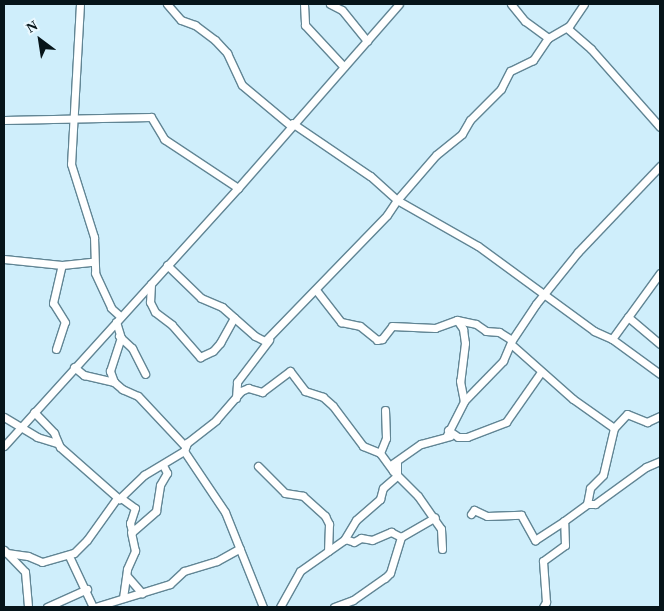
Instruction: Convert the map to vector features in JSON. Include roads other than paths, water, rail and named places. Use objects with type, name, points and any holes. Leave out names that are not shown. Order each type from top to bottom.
[{"type":"street","points":[[80,4],[77,27],[79,66],[72,117],[71,164],[94,237],[93,262],[106,299],[118,320],[121,338],[110,371],[114,382]]},
{"type":"street","points":[[166,4],[180,20],[195,25],[215,40],[227,53],[242,84],[291,124],[370,176],[398,200],[478,246],[594,331],[612,339],[660,374]]},
{"type":"street","points":[[304,4],[305,25],[344,67]]},
{"type":"street","points":[[330,4],[342,10],[367,41]]},
{"type":"street","points":[[4,446],[238,188],[291,124],[399,4]]},
{"type":"street","points":[[511,4],[525,21],[548,38]]},
{"type":"street","points":[[236,398],[237,382],[270,339],[436,156],[462,134],[470,120],[501,89],[510,71],[533,60],[548,38],[567,28],[584,4]]},
{"type":"street","points":[[567,28],[591,49],[660,127]]},
{"type":"street","points":[[4,120],[72,117],[152,117],[164,139],[238,188]]},
{"type":"street","points":[[447,433],[464,401],[497,369],[511,342],[544,294],[578,252],[660,166]]},
{"type":"street","points":[[4,259],[62,265],[93,262]]},
{"type":"street","points":[[56,349],[65,322],[53,302],[62,265]]},
{"type":"street","points":[[167,265],[201,298],[222,307],[255,336],[262,340],[270,339]]},
{"type":"street","points":[[612,339],[660,273]]},
{"type":"street","points":[[151,284],[150,302],[154,312],[172,326],[200,357],[213,351],[220,343],[234,318]]},
{"type":"street","points":[[316,290],[341,322],[360,326],[377,340],[382,339],[392,326],[435,328],[456,320],[476,324],[486,331],[499,332],[541,372],[614,428]]},
{"type":"street","points":[[628,317],[660,344]]},
{"type":"street","points":[[456,320],[462,329],[465,343],[460,381],[464,401]]},
{"type":"street","points":[[108,331],[121,338],[132,348],[145,374]]},
{"type":"street","points":[[74,367],[84,375],[114,382],[142,399],[172,437],[184,448],[210,486],[240,548],[264,607]]},
{"type":"street","points":[[6,552],[42,562],[69,556],[88,540],[119,498],[144,475],[163,465],[184,448],[248,388],[262,392],[292,371],[305,391],[323,397],[341,414],[363,446],[380,452],[393,463],[397,476],[418,496],[441,529],[442,549]]},
{"type":"street","points":[[393,463],[416,447],[447,433],[467,437],[506,422],[541,372]]},
{"type":"street","points":[[380,452],[386,438],[385,410]]},
{"type":"street","points":[[34,412],[54,433],[57,443]]},
{"type":"street","points":[[587,504],[590,488],[602,478],[606,468],[614,428],[628,414],[647,422],[660,416]]},
{"type":"street","points":[[4,417],[22,426],[37,437],[57,443],[119,498],[135,508],[140,514],[151,517]]},
{"type":"street","points":[[471,514],[474,510],[487,516],[521,515],[535,540],[587,504],[596,504],[646,466],[660,461]]},
{"type":"street","points":[[131,532],[151,517],[158,506],[160,485],[167,473],[163,465]]},
{"type":"street","points":[[258,466],[286,493],[303,496],[325,516],[329,524],[328,551]]},
{"type":"street","points":[[280,607],[300,571],[345,539],[356,520],[380,499],[383,488],[397,476]]},
{"type":"street","points":[[123,598],[127,569],[135,551],[131,532],[135,508]]},
{"type":"street","points":[[334,607],[353,600],[390,573],[395,546],[400,537],[431,516]]},
{"type":"street","points":[[543,607],[546,602],[542,564],[545,557],[565,545],[564,521]]},
{"type":"street","points":[[345,539],[354,542],[360,538],[372,540],[391,532],[400,537]]},
{"type":"street","points":[[69,556],[87,589],[94,607],[170,584],[184,571],[217,562],[240,548]]},
{"type":"street","points":[[6,552],[12,562],[25,572],[28,607]]},
{"type":"street","points":[[127,576],[142,592]]},
{"type":"street","points":[[47,607],[87,589]]}]
